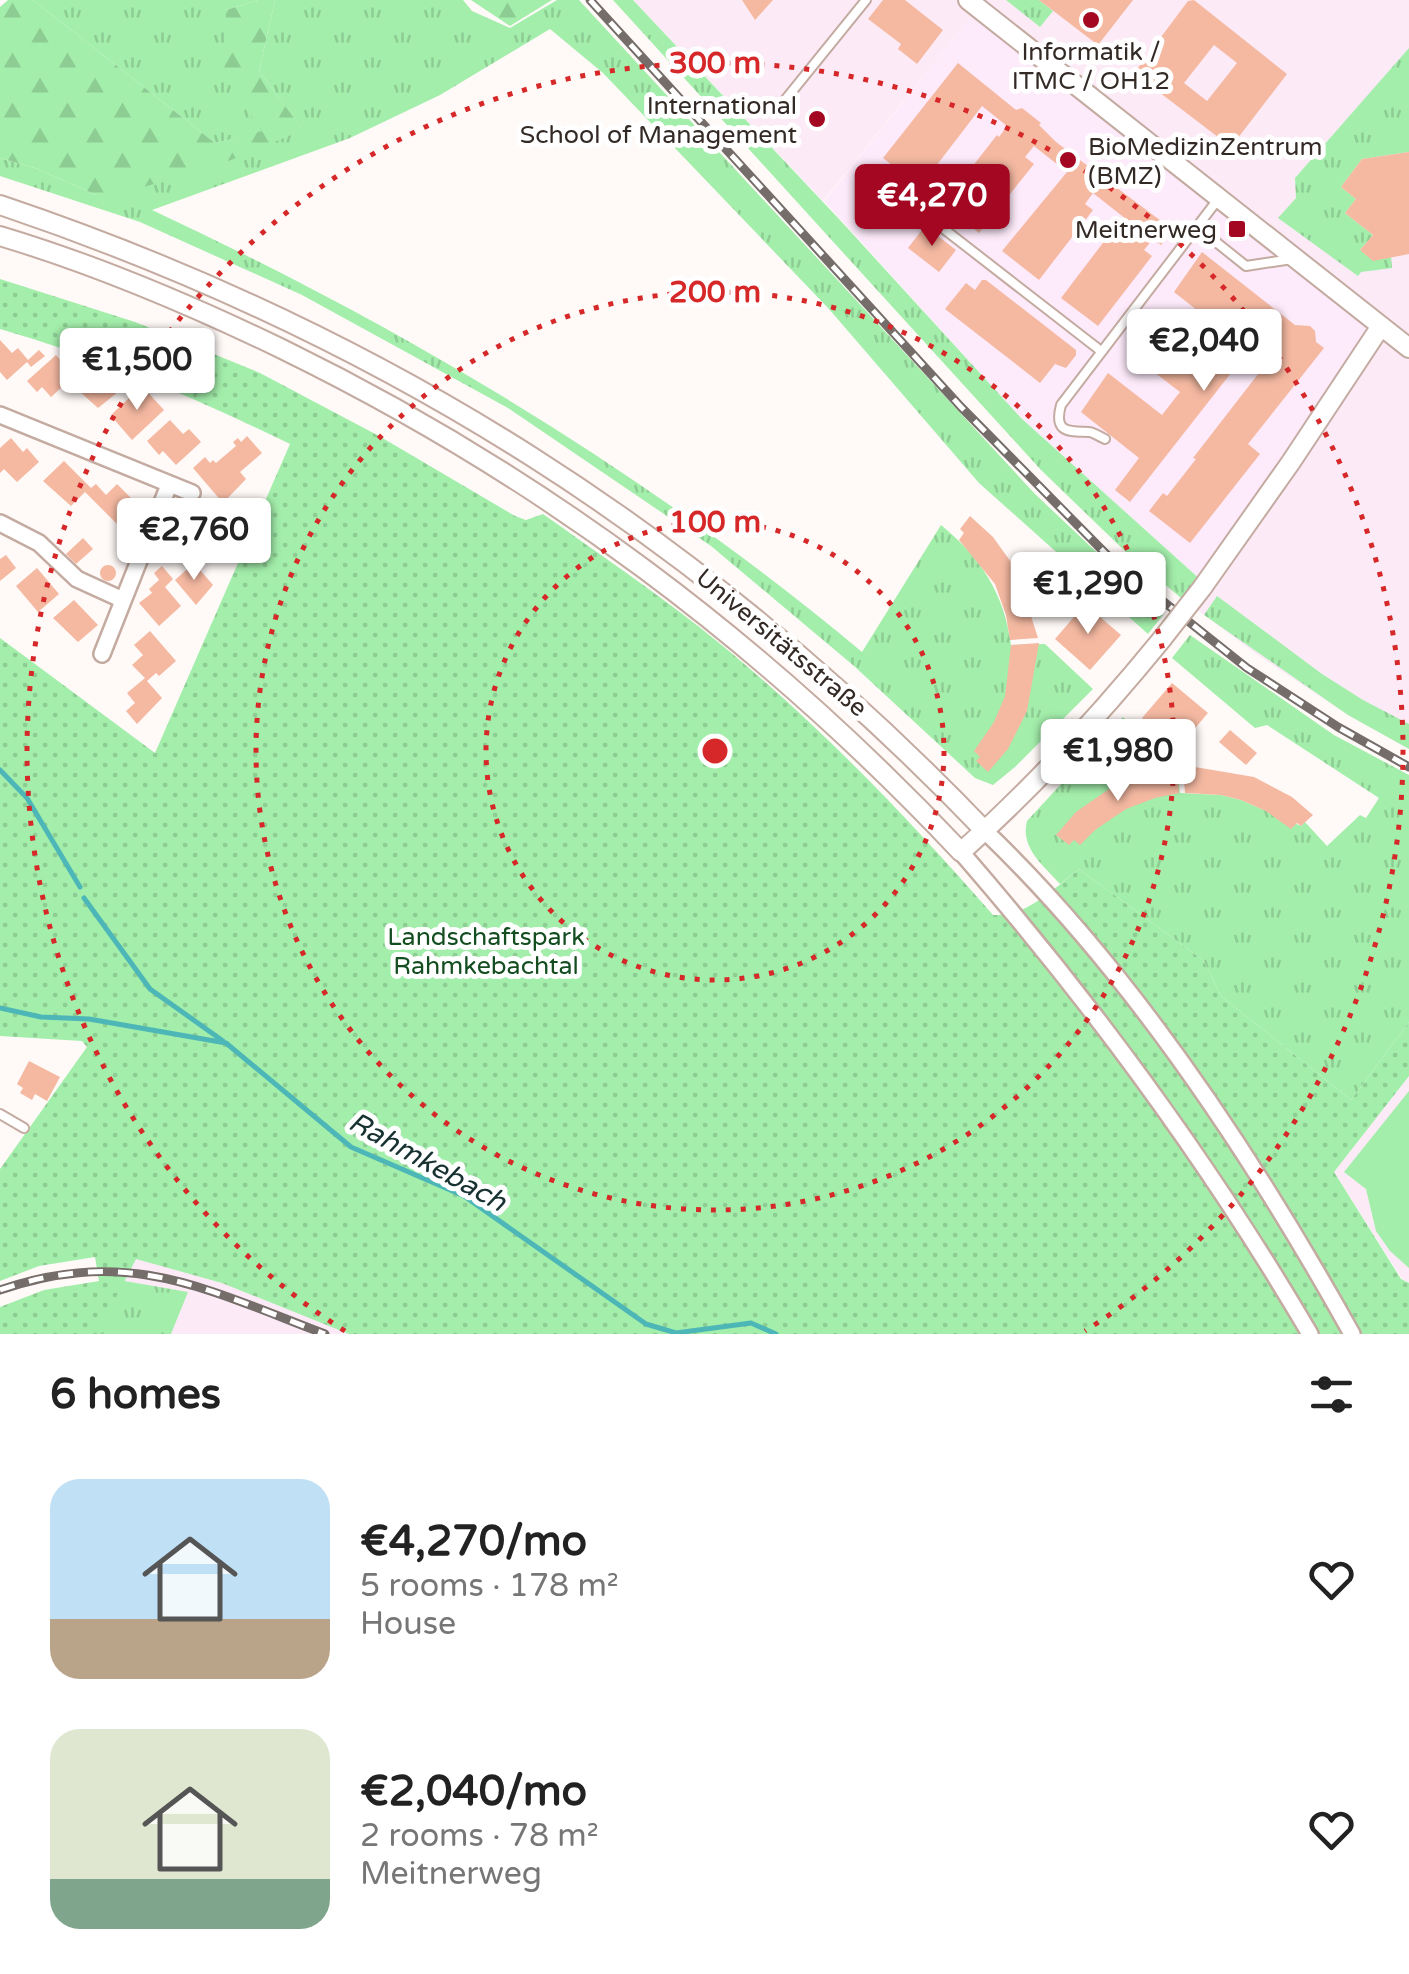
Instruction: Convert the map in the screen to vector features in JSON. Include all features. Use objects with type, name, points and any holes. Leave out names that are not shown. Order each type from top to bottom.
[{"type":"street","points":[[968,0],[1409,347]]},
{"type":"street","name":"Universitätsstraße","points":[[0,205],[122,248],[296,323],[442,400],[552,467],[681,557],[764,623],[899,742],[1052,899],[1164,1041],[1254,1169],[1352,1334]]},
{"type":"street","name":"Universitätsstraße","points":[[0,236],[131,282],[280,348],[389,404],[552,502],[673,588],[773,670],[860,750],[961,852],[1067,978],[1156,1095],[1228,1199],[1310,1334]]},
{"type":"street","points":[[961,852],[1090,724],[1162,639],[1280,478],[1381,326]]},
{"type":"street","points":[[0,415],[192,493]]},
{"type":"street","points":[[102,654],[169,485]]},
{"type":"street","points":[[0,523],[39,543],[77,579],[123,600]]},
{"type":"lane","points":[[782,105],[866,0]]},
{"type":"lane","points":[[886,184],[1101,351]]},
{"type":"lane","points":[[1105,440],[1091,432],[1070,433],[1058,417],[1067,395],[1219,198]]},
{"type":"lane","points":[[1196,226],[1246,266],[1295,258]]},
{"type":"lane","points":[[0,1114],[24,1128]]},
{"type":"shaded area","name":"International School of Management","points":[[633,0],[957,0],[974,13],[823,201]]},
{"type":"shaded area","points":[[975,0],[1409,0],[1409,749],[1348,715],[1192,606],[1386,324]]},
{"type":"shaded area","points":[[974,13],[1375,329],[1202,581],[1020,417],[824,201]]},
{"type":"shaded area","points":[[1409,1076],[1409,1283],[1402,1279],[1334,1172]]},
{"type":"shaded area","points":[[134,1223],[370,1334],[76,1334]]},
{"type":"green space","points":[[8,0],[33,0],[215,143],[262,131],[224,77],[226,10],[258,0],[275,0],[259,71],[303,130],[231,160],[144,187],[96,195],[38,169],[0,158],[0,7]]},
{"type":"green space","points":[[33,0],[258,0],[226,10],[263,132],[215,143]]},
{"type":"green space","points":[[275,0],[463,0],[472,11],[510,28],[557,0],[579,0],[1035,494],[1163,615],[1148,634],[979,483],[829,309],[603,73],[550,29],[440,95],[350,138],[152,210],[339,304],[521,408],[696,524],[862,652],[941,525],[968,550],[988,578],[1003,609],[1011,645],[1045,644],[1093,689],[993,785],[975,778],[854,666],[711,546],[508,408],[302,295],[140,222],[0,176],[0,158],[38,169],[96,195],[302,129],[259,71]]},
{"type":"green space","points":[[471,0],[552,0],[510,26]]},
{"type":"green space","points":[[613,0],[633,0],[1021,418],[1202,581],[1186,602],[1128,554],[1041,470]]},
{"type":"green space","points":[[1006,0],[1039,0],[1053,11],[1040,27]]},
{"type":"green space","points":[[1409,48],[1409,152],[1362,159],[1341,187],[1356,199],[1345,213],[1373,235],[1360,250],[1391,257],[1392,268],[1361,272],[1358,276],[1278,218],[1296,198],[1295,178]]},
{"type":"green space","name":"Landschaftspark Rahmkebachtal","points":[[0,279],[135,322],[260,373],[379,436],[515,516],[526,520],[543,514],[679,612],[777,693],[889,801],[993,915],[1028,907],[1079,869],[1204,961],[1221,996],[1351,1100],[1409,1022],[1409,1076],[1334,1172],[1401,1279],[1409,1283],[1409,1334],[349,1334],[222,1283],[136,1259],[97,1334],[0,1334],[0,1307],[44,1290],[99,1281],[95,1257],[39,1266],[0,1281],[0,1169],[87,1047],[82,1041],[0,1036],[0,638],[155,753],[290,444],[148,380],[0,329]]},
{"type":"green space","points":[[1217,596],[1322,674],[1409,724],[1409,749],[1348,715],[1204,615]]},
{"type":"green space","points":[[1190,635],[1334,735],[1409,775],[1409,1022],[1351,1100],[1221,996],[1204,961],[1079,869],[1060,884],[1034,856],[1027,840],[1027,821],[1123,717],[1177,766],[1180,793],[1221,795],[1301,826],[1305,822],[1327,846],[1360,815],[1366,818],[1379,798],[1267,725],[1255,728],[1172,658]]},
{"type":"green space","points":[[1409,1091],[1409,1268],[1376,1231],[1366,1189],[1344,1172]]},
{"type":"green space","points":[[113,1279],[188,1292],[171,1334],[83,1334]]},
{"type":"building","name":"International School of Management","points":[[742,0],[773,0],[755,20]]},
{"type":"building","points":[[883,0],[905,0],[943,30],[917,64],[898,49],[901,44],[868,19]]},
{"type":"building","name":"Informatik / ITMC / OH12","points":[[1039,0],[1133,0],[1098,45]]},
{"type":"building","points":[[1194,0],[1287,74],[1231,147],[1134,73],[1188,1]],"holes":[[[1214,45],[1237,63],[1207,101],[1184,83]]]},
{"type":"building","points":[[958,63],[1016,110],[1022,108],[1056,142],[1173,230],[1161,245],[1153,239],[1144,250],[1152,256],[1098,326],[1061,298],[1115,227],[1118,229],[1126,219],[1093,193],[1085,204],[1093,210],[1039,280],[1002,251],[1067,172],[1034,146],[1025,157],[1034,164],[979,233],[943,204],[1007,126],[982,106],[920,187],[883,158]]},
{"type":"building","points":[[1409,152],[1409,254],[1373,261],[1360,250],[1373,235],[1345,213],[1356,199],[1341,187],[1362,159]]},
{"type":"building","points":[[925,226],[956,250],[939,272],[908,248]]},
{"type":"building","points":[[1202,252],[1295,325],[1310,326],[1316,342],[1324,348],[1248,444],[1260,454],[1190,543],[1149,511],[1163,493],[1167,496],[1196,459],[1193,458],[1262,369],[1258,366],[1262,361],[1249,350],[1130,502],[1115,490],[1139,458],[1081,412],[1108,373],[1162,415],[1180,392],[1128,352],[1155,313],[1209,355],[1226,333],[1174,292]]},
{"type":"building","points":[[982,280],[1076,350],[1066,368],[1055,364],[1040,383],[945,309],[966,283],[975,290]]},
{"type":"building","points":[[0,340],[12,353],[18,348],[28,360],[39,350],[45,356],[31,367],[27,362],[7,380],[0,372]]},
{"type":"building","points":[[56,355],[74,376],[51,397],[42,387],[37,392],[27,381]]},
{"type":"building","points":[[85,358],[98,364],[84,377],[75,367]]},
{"type":"building","points":[[99,374],[118,392],[98,408],[79,391]]},
{"type":"building","points":[[142,386],[164,410],[132,440],[112,417]]},
{"type":"building","points":[[170,420],[183,434],[189,429],[201,442],[176,465],[163,451],[159,455],[147,441]]},
{"type":"building","points":[[247,436],[262,453],[240,472],[246,479],[223,503],[193,468],[205,457],[216,463],[236,446],[233,442],[238,438],[241,442]]},
{"type":"building","points":[[11,438],[39,462],[17,482],[4,469],[0,473],[0,448]]},
{"type":"building","points":[[64,461],[91,488],[96,484],[106,495],[117,484],[143,510],[123,530],[85,492],[71,506],[43,481]]},
{"type":"building","points":[[213,507],[239,536],[210,563],[185,535]]},
{"type":"building","points":[[970,516],[993,537],[1016,569],[1038,638],[1010,640],[995,584],[959,540],[964,533],[960,529]]},
{"type":"building","points":[[83,538],[93,549],[76,564],[66,554]]},
{"type":"building","points":[[6,555],[16,568],[0,581],[0,559]]},
{"type":"building","points":[[194,563],[213,585],[196,605],[175,580]]},
{"type":"building","points":[[108,565],[116,573],[108,581],[100,573]]},
{"type":"building","points":[[162,566],[173,579],[165,587],[181,606],[159,626],[139,603],[152,593],[149,589],[159,580],[154,573]]},
{"type":"building","points":[[37,568],[59,594],[38,612],[16,586]]},
{"type":"building","points":[[1041,568],[1063,587],[1053,599],[1031,580]]},
{"type":"building","points":[[74,600],[98,625],[78,642],[53,618]]},
{"type":"building","points":[[1085,604],[1121,635],[1090,670],[1055,639]]},
{"type":"building","points":[[150,631],[176,661],[147,681],[162,698],[137,724],[126,711],[135,703],[127,693],[145,678],[132,665],[143,655],[134,645]]},
{"type":"building","points":[[1039,643],[1027,711],[1008,749],[988,772],[976,761],[980,757],[974,751],[994,722],[1005,696],[1011,645]]},
{"type":"building","points":[[1172,683],[1208,713],[1178,748],[1142,718]]},
{"type":"building","points":[[1230,730],[1257,753],[1246,765],[1219,742]]},
{"type":"building","points":[[1183,765],[1254,777],[1292,797],[1313,815],[1291,829],[1266,811],[1241,800],[1185,793]]},
{"type":"building","points":[[1177,766],[1179,793],[1126,809],[1080,845],[1074,840],[1069,845],[1056,835],[1076,812],[1109,789]]},
{"type":"building","points":[[29,1061],[60,1077],[47,1101],[35,1094],[32,1100],[20,1093],[23,1088],[17,1084]]},
{"type":"waterway","points":[[0,770],[27,798],[80,887]]},
{"type":"waterway","points":[[84,898],[150,989],[223,1041]]},
{"type":"waterway","name":"Rahmkebach","points":[[0,1008],[226,1043],[351,1147],[464,1196],[646,1324],[676,1333],[751,1323],[776,1334]]},
{"type":"railway","points":[[590,0],[961,407],[1115,563],[1247,668],[1409,767]]},
{"type":"railway","points":[[0,1290],[46,1277],[128,1273],[204,1289],[325,1334]]},
{"type":"place","name":"Informatik / ITMC / OH12","points":[[1091,20]]},
{"type":"place","name":"International School of Management","points":[[817,119]]},
{"type":"place","name":"BioMedizinZentrum (BMZ)","points":[[1068,160]]},
{"type":"place","name":"Meitnerweg","points":[[1237,229]]}]
